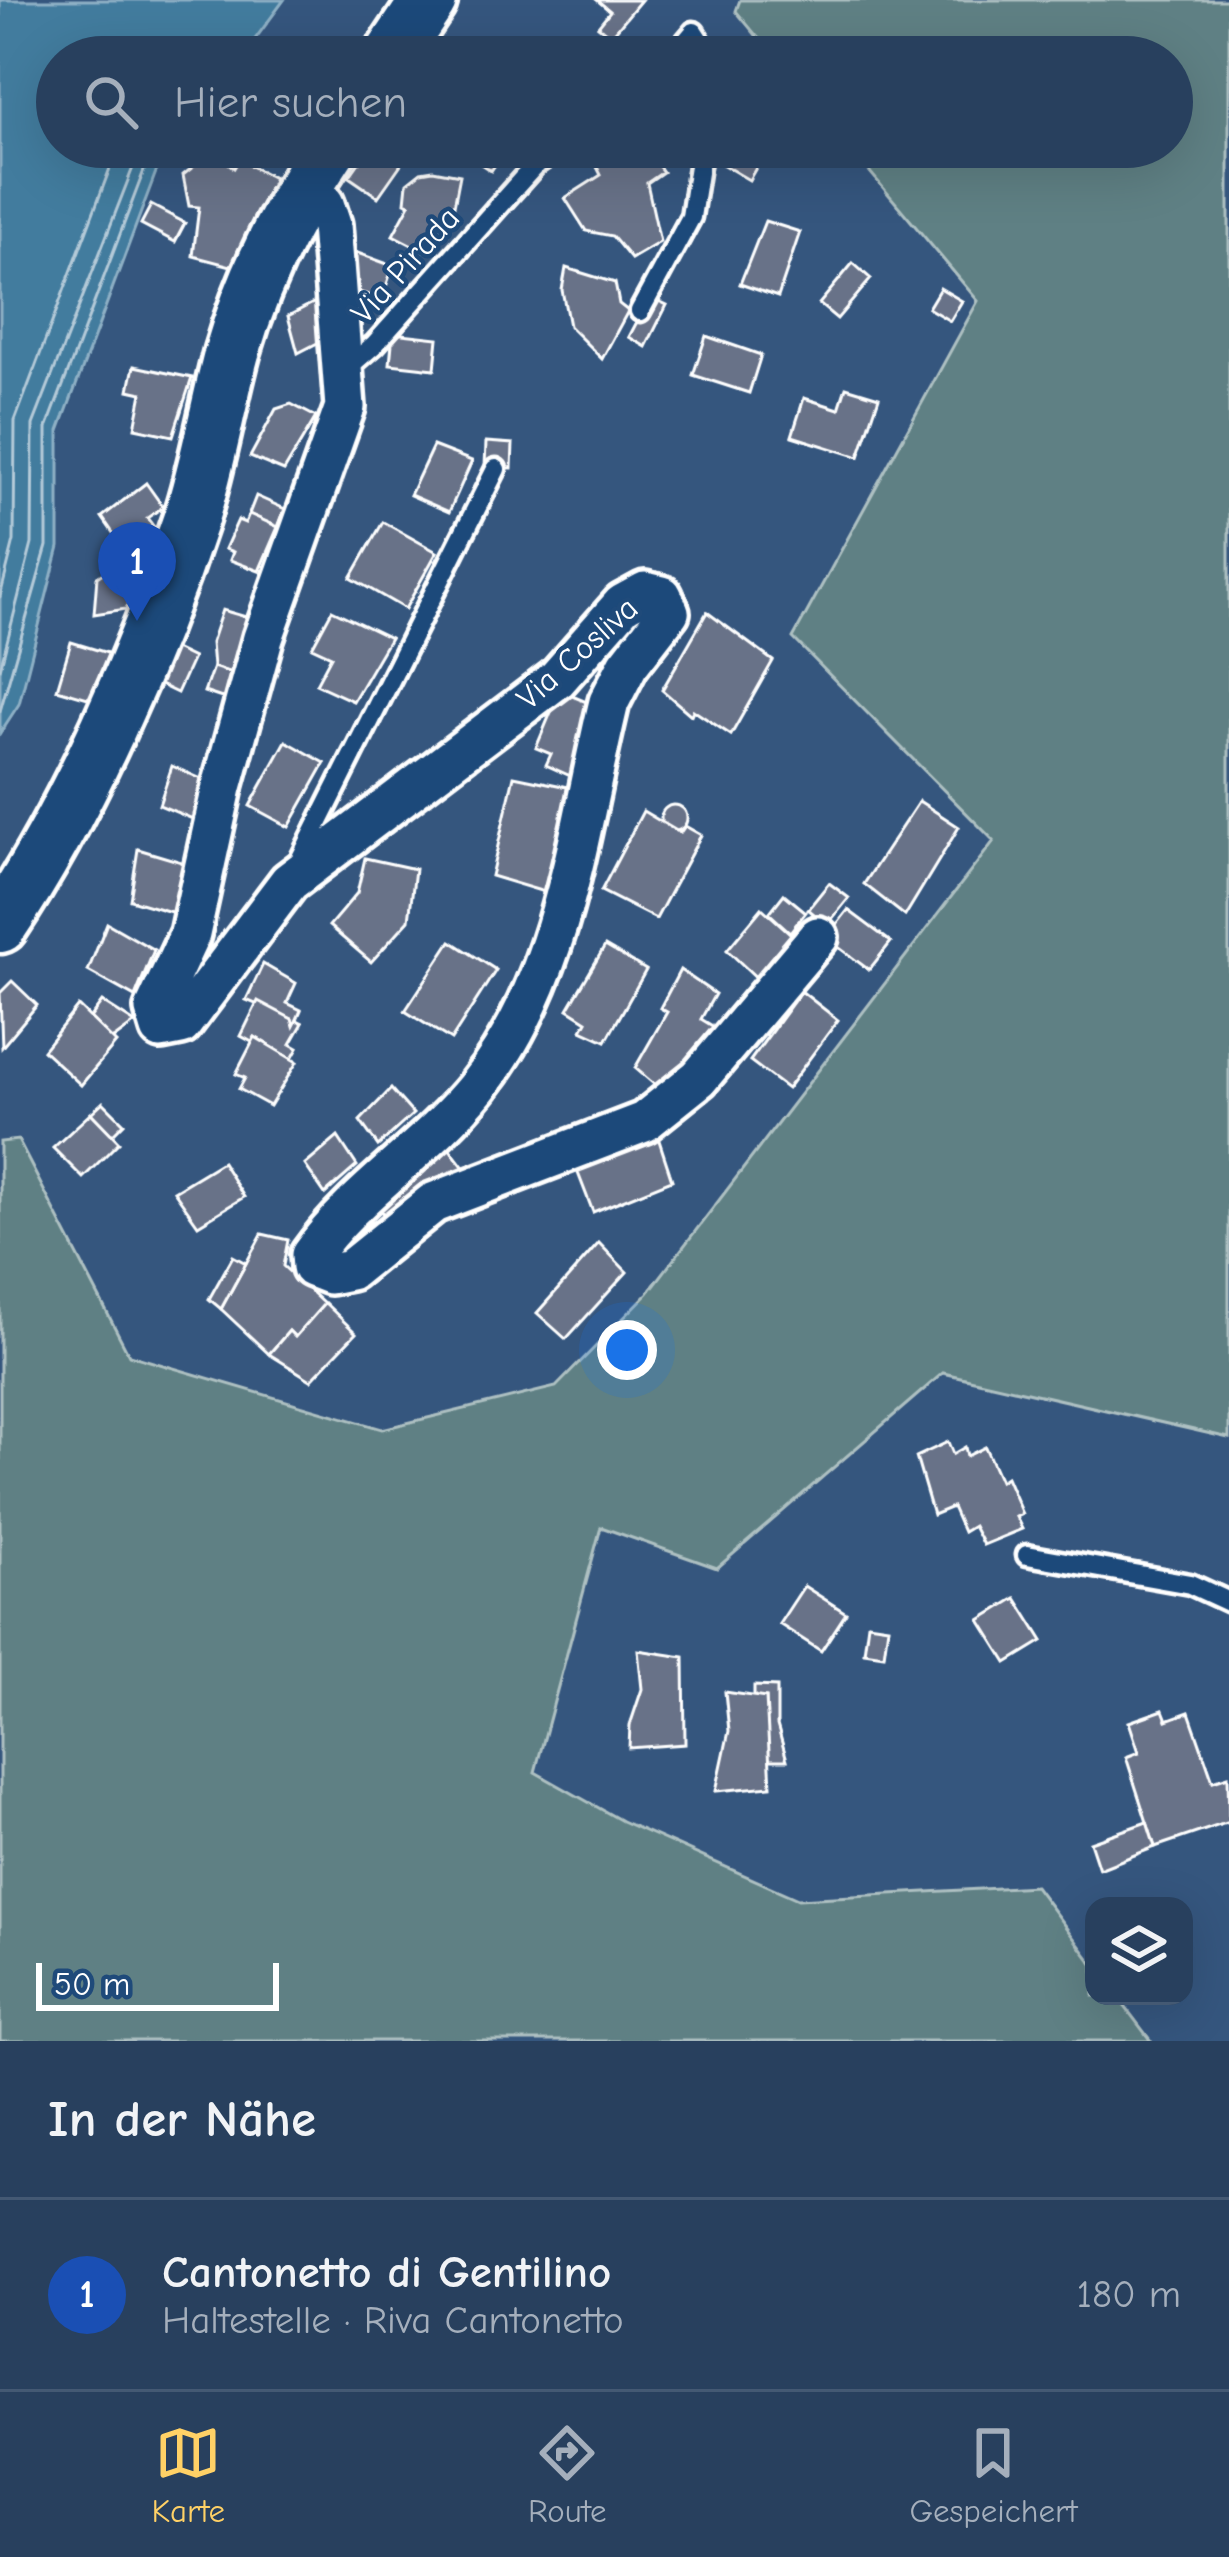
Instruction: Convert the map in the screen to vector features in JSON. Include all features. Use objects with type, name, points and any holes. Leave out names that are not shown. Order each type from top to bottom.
[{"type":"main road","points":[[405,36],[429,0]]},
{"type":"main road","points":[[0,925],[61,823],[162,597],[192,515],[234,346],[262,270],[317,168]]},
{"type":"street","name":"Via Cosliva","points":[[318,168],[331,225],[345,406],[263,638],[222,787],[190,934],[154,1009],[161,1029],[181,1025],[289,882],[556,680],[623,604],[645,592],[662,596],[669,612],[628,665],[609,702],[554,950],[481,1082],[441,1129],[320,1242],[311,1255],[312,1267],[330,1274],[350,1270],[433,1203],[644,1123],[699,1078],[818,937]]},
{"type":"lane","name":"Via Pirada","points":[[342,372],[375,344],[532,168]]},
{"type":"lane","points":[[640,311],[692,217],[699,168]]},
{"type":"lane","points":[[289,882],[496,470]]},
{"type":"lane","points":[[1027,1555],[1190,1584],[1229,1602]]},
{"type":"green space","points":[[740,0],[1229,0],[1229,1438],[943,1373],[717,1568],[601,1527],[535,1772],[622,1821],[798,1899],[1035,1886],[1085,1953],[1085,2005],[1124,2005],[1151,2041],[0,2041],[0,1142],[18,1140],[129,1355],[382,1429],[556,1387],[648,1293],[994,841],[793,638],[978,301],[867,168],[1193,168],[1193,36],[757,36],[736,11]]},
{"type":"water","points":[[0,0],[284,0],[257,36],[36,36],[36,168],[159,168],[59,431],[59,547],[19,704],[0,733]]},
{"type":"building","points":[[597,0],[641,0],[611,36],[598,26],[610,11]]},
{"type":"building","points":[[192,168],[255,168],[274,178],[231,266],[193,256],[199,207],[189,206],[183,175]]},
{"type":"building","points":[[355,168],[398,168],[378,197],[349,177]]},
{"type":"building","points":[[598,168],[660,168],[663,172],[647,183],[660,242],[631,259],[612,236],[586,231],[565,198],[601,175]]},
{"type":"building","points":[[729,168],[756,168],[749,180]]},
{"type":"building","points":[[433,170],[460,175],[453,211],[424,251],[393,235],[410,204],[405,202],[407,183]]},
{"type":"building","points":[[151,205],[185,223],[175,242],[141,224]]},
{"type":"building","points":[[765,221],[800,232],[778,297],[740,284]]},
{"type":"building","points":[[352,251],[393,266],[382,299],[338,286]]},
{"type":"building","points":[[853,263],[871,279],[837,319],[819,304]]},
{"type":"building","points":[[566,268],[615,283],[619,304],[628,311],[602,359],[569,326],[562,290]]},
{"type":"building","points":[[940,288],[962,301],[950,321],[928,308]]},
{"type":"building","points":[[650,297],[667,305],[646,347],[629,337]]},
{"type":"building","points":[[319,300],[325,339],[298,353],[288,316]]},
{"type":"building","points":[[393,333],[438,338],[435,369],[390,364]]},
{"type":"building","points":[[706,336],[761,355],[749,393],[693,375]]},
{"type":"building","points":[[134,366],[192,378],[173,436],[135,428],[142,393],[129,390]]},
{"type":"building","points":[[846,387],[879,397],[859,457],[792,436],[804,398],[839,409]]},
{"type":"building","points":[[291,404],[316,417],[284,471],[250,457],[276,409]]},
{"type":"building","points":[[486,442],[513,444],[512,468],[485,467]]},
{"type":"building","points":[[433,446],[472,461],[449,512],[410,495]]},
{"type":"building","points":[[146,483],[163,507],[147,518],[157,531],[127,553],[102,517]]},
{"type":"building","points":[[256,496],[285,509],[278,527],[249,514]]},
{"type":"building","points":[[249,514],[278,527],[259,571],[230,560],[233,552],[225,549],[238,520],[245,523]]},
{"type":"building","points":[[383,522],[437,552],[405,609],[351,578]]},
{"type":"building","points":[[137,551],[148,556],[126,609],[94,614],[97,577]]},
{"type":"building","points":[[222,610],[253,619],[234,674],[213,667],[211,643]]},
{"type":"building","points":[[332,610],[390,638],[353,701],[316,684],[331,656],[312,647]]},
{"type":"building","points":[[707,612],[773,661],[731,735],[693,710],[691,715],[662,690]]},
{"type":"building","points":[[71,642],[114,655],[98,701],[57,689]]},
{"type":"building","points":[[162,643],[193,658],[177,693],[146,678]]},
{"type":"building","points":[[213,667],[234,674],[225,699],[204,692]]},
{"type":"building","points":[[560,691],[594,705],[580,738],[590,743],[575,778],[546,765],[551,754],[536,748]]},
{"type":"building","points":[[286,741],[325,763],[289,827],[250,806]]},
{"type":"building","points":[[172,766],[206,781],[195,820],[159,805]]},
{"type":"building","points":[[514,776],[577,789],[551,894],[491,876]]},
{"type":"building","points":[[919,801],[959,827],[905,916],[864,884]]},
{"type":"building","points":[[674,805],[687,818],[674,831],[661,818]]},
{"type":"building","points":[[643,811],[680,833],[685,826],[701,835],[656,919],[601,891]]},
{"type":"building","points":[[138,849],[185,863],[178,914],[130,900]]},
{"type":"building","points":[[365,858],[415,869],[409,920],[371,962],[329,926],[357,893]]},
{"type":"building","points":[[829,883],[849,898],[827,925],[808,909]]},
{"type":"building","points":[[784,894],[806,912],[790,932],[769,913]]},
{"type":"building","points":[[762,908],[792,935],[780,950],[786,954],[762,983],[727,950]]},
{"type":"building","points":[[848,910],[891,942],[869,970],[826,938]]},
{"type":"building","points":[[107,923],[154,950],[135,997],[88,971]]},
{"type":"building","points":[[451,941],[496,970],[451,1040],[405,1011]]},
{"type":"building","points":[[605,946],[646,970],[606,1041],[582,1030],[587,1021],[568,1009]]},
{"type":"building","points":[[263,964],[296,983],[287,1003],[301,1010],[294,1026],[292,1019],[246,1000]]},
{"type":"building","points":[[680,970],[715,994],[701,1019],[724,1033],[663,1092],[635,1068],[667,1012],[660,1008]]},
{"type":"building","points":[[12,981],[37,1005],[2,1047],[0,993]]},
{"type":"building","points":[[801,991],[838,1020],[787,1089],[750,1061]]},
{"type":"building","points":[[258,1001],[292,1019],[294,1026],[297,1020],[303,1023],[291,1044],[298,1048],[292,1059],[255,1037],[252,1042],[241,1036]]},
{"type":"building","points":[[102,1002],[135,1023],[112,1040],[90,1018]]},
{"type":"building","points":[[78,1006],[116,1043],[81,1085],[43,1050]]},
{"type":"building","points":[[255,1037],[297,1062],[270,1106],[239,1089],[245,1078],[236,1074]]},
{"type":"building","points":[[391,1089],[413,1114],[378,1146],[360,1121]]},
{"type":"building","points":[[103,1102],[124,1123],[112,1135],[91,1113]]},
{"type":"building","points":[[91,1113],[119,1142],[83,1178],[53,1148]]},
{"type":"building","points":[[654,1125],[672,1180],[593,1212],[573,1160]]},
{"type":"building","points":[[440,1136],[465,1169],[453,1183],[387,1219],[375,1203]]},
{"type":"building","points":[[338,1137],[357,1166],[325,1194],[305,1165]]},
{"type":"building","points":[[222,1162],[244,1197],[198,1225],[174,1191]]},
{"type":"building","points":[[262,1234],[288,1240],[283,1266],[324,1304],[295,1337],[289,1331],[269,1354],[221,1309]]},
{"type":"building","points":[[599,1243],[627,1272],[566,1339],[537,1313]]},
{"type":"building","points":[[233,1256],[246,1263],[221,1309],[209,1299]]},
{"type":"building","points":[[325,1303],[356,1333],[311,1380],[269,1354],[289,1331],[295,1337]]},
{"type":"building","points":[[948,1442],[953,1454],[965,1447],[967,1456],[985,1447],[1000,1481],[1006,1477],[1022,1514],[1016,1517],[1022,1529],[983,1545],[973,1526],[963,1532],[952,1507],[933,1515],[916,1457]]},
{"type":"building","points":[[804,1586],[846,1613],[821,1651],[779,1624]]},
{"type":"building","points":[[1016,1598],[1043,1641],[1007,1663],[980,1620]]},
{"type":"building","points":[[868,1623],[888,1626],[884,1655],[864,1652]]},
{"type":"building","points":[[638,1650],[684,1657],[685,1744],[629,1748],[630,1725],[642,1689]]},
{"type":"building","points":[[754,1686],[777,1687],[777,1725],[787,1760],[767,1760],[766,1698],[754,1698]]},
{"type":"building","points":[[725,1692],[766,1698],[771,1786],[716,1791],[729,1731]]},
{"type":"building","points":[[1163,1710],[1167,1720],[1189,1712],[1213,1781],[1228,1776],[1229,1822],[1155,1847],[1126,1757],[1139,1752],[1129,1722]]},
{"type":"building","points":[[1147,1822],[1155,1847],[1099,1869],[1090,1842]]},
{"type":"place","name":"Cantonetto di Gentilino","points":[[137,621]]}]
